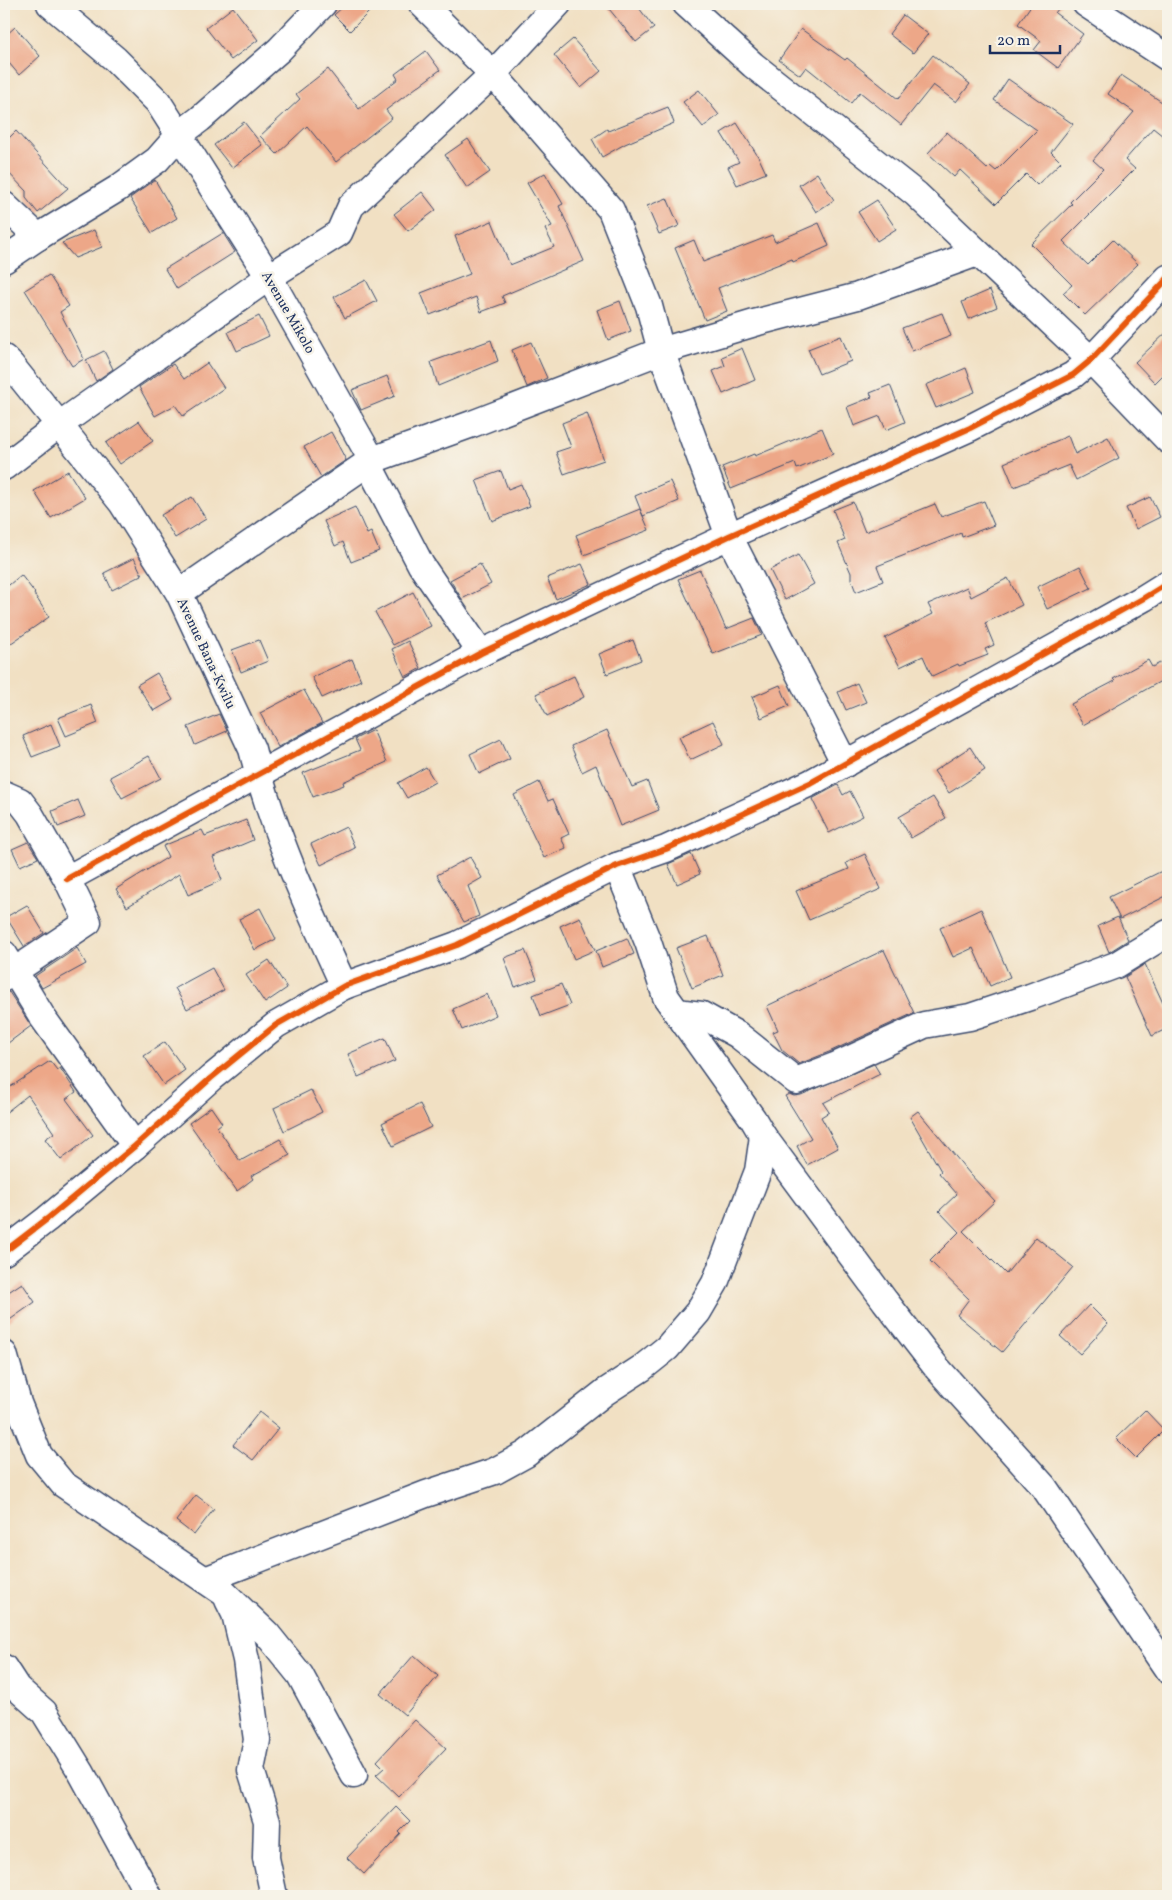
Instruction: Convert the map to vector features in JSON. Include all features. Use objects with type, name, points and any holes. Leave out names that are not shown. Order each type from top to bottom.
[{"type":"street","name":"Avenue Mikolo","points":[[50,4],[115,59],[158,102],[180,134],[270,277],[372,460],[373,473],[421,565],[481,654]]},
{"type":"street","points":[[4,260],[38,237],[117,190],[157,160],[180,134],[200,119],[279,50],[323,4]]},
{"type":"street","points":[[422,4],[493,74],[611,210],[649,306],[661,350],[729,536],[845,764]]},
{"type":"street","points":[[4,467],[59,425],[270,277],[340,233],[351,206],[493,74],[558,4]]},
{"type":"street","points":[[686,4],[753,65],[916,194],[1091,360],[1168,440]]},
{"type":"street","points":[[1086,4],[1168,58]]},
{"type":"street","points":[[4,205],[38,237]]},
{"type":"street","points":[[179,593],[372,460],[472,424],[661,350],[858,296],[977,253]]},
{"type":"street","points":[[67,879],[481,654],[729,536],[970,428],[1074,376],[1168,278]]},
{"type":"street","name":"Avenue Bana-Kwilu","points":[[4,358],[122,503],[179,593],[252,749],[259,775],[301,892],[344,986]]},
{"type":"street","points":[[4,1252],[48,1219],[135,1146],[211,1078],[276,1025],[344,986],[458,944],[618,866],[666,849],[810,784],[1168,583]]},
{"type":"street","points":[[4,794],[20,801],[30,814],[67,879],[88,922],[7,967],[135,1146]]},
{"type":"street","points":[[618,866],[648,942],[666,997],[676,1012],[763,1136],[885,1301],[937,1368],[1044,1487],[1168,1670]]},
{"type":"street","points":[[676,1012],[702,1015],[738,1035],[796,1081],[835,1066],[924,1025],[970,1017],[1116,965],[1168,932]]},
{"type":"street","points":[[215,1587],[426,1494],[495,1471],[526,1454],[605,1392],[642,1368],[667,1348],[698,1312],[715,1283],[758,1170],[763,1136]]},
{"type":"street","points":[[4,1354],[18,1403],[39,1454],[63,1484],[215,1587],[267,1634],[300,1675],[354,1775]]},
{"type":"street","points":[[215,1587],[235,1614],[246,1660],[257,1740],[252,1770],[268,1821],[266,1858],[274,1896]]},
{"type":"street","points":[[4,1668],[17,1688],[44,1712],[81,1772],[149,1896]]},
{"type":"building","points":[[346,4],[377,4],[350,31],[334,15]]},
{"type":"building","points":[[605,4],[636,4],[654,28],[636,42]]},
{"type":"building","points":[[1032,4],[1062,4],[1055,13],[1083,34],[1058,68],[1034,50],[1041,41],[1018,24]]},
{"type":"building","points":[[233,7],[258,40],[231,60],[206,28]]},
{"type":"building","points":[[903,15],[928,34],[913,53],[889,34]]},
{"type":"building","points":[[15,27],[40,56],[19,75],[4,57],[4,37]]},
{"type":"building","points":[[801,29],[845,60],[847,58],[898,99],[933,55],[970,84],[956,102],[933,85],[901,125],[860,92],[851,103],[806,67],[800,75],[779,60]]},
{"type":"building","points":[[573,39],[601,71],[581,88],[554,55]]},
{"type":"building","points":[[426,51],[440,70],[386,110],[392,118],[336,162],[307,126],[277,154],[260,136],[300,99],[296,94],[328,69],[359,109],[398,79],[395,74]]},
{"type":"building","points":[[1121,75],[1168,106],[1168,140],[1153,128],[1125,160],[1135,169],[1063,241],[1088,265],[1113,240],[1138,264],[1085,315],[1063,293],[1072,285],[1031,244],[1072,204],[1070,202],[1103,169],[1093,160],[1134,112],[1108,94]]},
{"type":"building","points":[[1008,79],[1073,124],[1051,152],[1061,162],[1037,185],[1026,174],[996,204],[960,170],[954,177],[928,153],[947,132],[987,169],[990,166],[996,171],[1037,130],[994,100]]},
{"type":"building","points":[[699,90],[719,115],[703,127],[683,102]]},
{"type":"building","points":[[668,107],[674,123],[625,144],[602,157],[592,139],[607,129],[608,131]]},
{"type":"building","points":[[244,122],[262,145],[232,168],[214,145]]},
{"type":"building","points":[[737,123],[766,173],[737,185],[728,167],[739,162],[721,133]]},
{"type":"building","points":[[16,131],[68,188],[38,213],[26,198],[26,191],[4,168],[4,143]]},
{"type":"building","points":[[468,139],[490,172],[467,188],[445,155]]},
{"type":"building","points":[[545,173],[563,204],[559,206],[584,261],[502,296],[505,303],[481,312],[476,297],[430,315],[421,293],[470,274],[455,236],[492,221],[510,265],[554,247],[545,229],[552,226],[527,183]]},
{"type":"building","points":[[817,173],[834,200],[816,212],[799,185]]},
{"type":"building","points":[[155,180],[177,218],[152,233],[130,198]]},
{"type":"building","points":[[422,192],[436,210],[408,231],[394,214]]},
{"type":"building","points":[[667,198],[679,226],[659,234],[647,206]]},
{"type":"building","points":[[877,200],[896,229],[877,241],[858,212]]},
{"type":"building","points":[[819,223],[829,246],[793,262],[792,259],[718,288],[727,311],[705,320],[675,248],[694,240],[703,262],[772,235],[775,242]]},
{"type":"building","points":[[94,230],[102,247],[75,258],[62,243]]},
{"type":"building","points":[[223,233],[235,252],[177,289],[165,269]]},
{"type":"building","points":[[49,275],[69,306],[60,312],[84,359],[72,366],[25,290]]},
{"type":"building","points":[[366,280],[377,301],[345,318],[334,297]]},
{"type":"building","points":[[990,290],[997,307],[969,319],[962,302]]},
{"type":"building","points":[[620,301],[631,331],[608,340],[597,310]]},
{"type":"building","points":[[942,313],[951,336],[912,351],[902,328]]},
{"type":"building","points":[[259,316],[269,336],[237,351],[228,332]]},
{"type":"building","points":[[1168,331],[1168,370],[1155,383],[1135,362]]},
{"type":"building","points":[[841,336],[851,361],[819,374],[808,349]]},
{"type":"building","points":[[491,340],[498,361],[438,386],[431,362]]},
{"type":"building","points":[[531,342],[547,378],[527,387],[512,350]]},
{"type":"building","points":[[742,348],[755,380],[723,394],[713,371],[725,366],[722,357]]},
{"type":"building","points":[[104,351],[113,369],[96,381],[86,360]]},
{"type":"building","points":[[207,363],[224,388],[183,416],[175,405],[155,416],[139,387],[173,364],[184,379]]},
{"type":"building","points":[[966,368],[975,392],[936,408],[926,385]]},
{"type":"building","points":[[387,376],[395,396],[361,410],[352,390]]},
{"type":"building","points":[[890,385],[905,422],[886,430],[880,416],[854,426],[847,407],[872,397],[870,393]]},
{"type":"building","points":[[587,413],[604,460],[564,474],[556,452],[571,447],[562,423]]},
{"type":"building","points":[[139,421],[153,441],[120,464],[106,443]]},
{"type":"building","points":[[822,428],[833,454],[797,469],[795,463],[731,489],[722,467],[754,454],[755,456]]},
{"type":"building","points":[[331,432],[346,460],[321,477],[304,447]]},
{"type":"building","points":[[1068,436],[1075,454],[1108,437],[1119,458],[1076,480],[1069,465],[1014,487],[1004,463]]},
{"type":"building","points":[[68,471],[85,498],[51,518],[34,491]]},
{"type":"building","points":[[501,471],[508,489],[521,484],[530,506],[492,521],[476,480]]},
{"type":"building","points":[[670,481],[679,501],[643,516],[635,496]]},
{"type":"building","points":[[192,497],[206,519],[175,538],[161,515]]},
{"type":"building","points":[[1150,497],[1160,517],[1136,529],[1126,508]]},
{"type":"building","points":[[984,501],[994,525],[962,537],[961,533],[877,566],[883,581],[856,592],[851,579],[851,573],[838,543],[845,540],[833,510],[853,502],[865,532],[935,504],[941,517]]},
{"type":"building","points":[[355,507],[367,534],[371,532],[379,551],[351,562],[343,542],[335,546],[324,521]]},
{"type":"building","points":[[640,509],[649,530],[584,555],[576,535]]},
{"type":"building","points":[[798,555],[814,584],[785,600],[770,570]]},
{"type":"building","points":[[134,558],[142,575],[112,590],[104,573]]},
{"type":"building","points":[[480,564],[491,584],[462,599],[450,580]]},
{"type":"building","points":[[582,564],[591,584],[556,599],[547,578]]},
{"type":"building","points":[[1080,566],[1091,588],[1047,609],[1037,587]]},
{"type":"building","points":[[700,570],[726,629],[754,618],[762,635],[713,654],[678,579]]},
{"type":"building","points":[[21,575],[35,593],[49,617],[4,648],[4,589]]},
{"type":"building","points":[[1008,578],[1022,605],[985,623],[994,645],[985,649],[988,655],[959,666],[958,664],[932,676],[923,656],[900,667],[885,638],[933,614],[928,604],[967,587],[971,597]]},
{"type":"building","points":[[413,592],[431,626],[393,645],[375,612]]},
{"type":"building","points":[[259,640],[268,661],[241,672],[232,650]]},
{"type":"building","points":[[633,640],[641,660],[607,674],[599,654]]},
{"type":"building","points":[[408,641],[421,668],[405,677],[392,649]]},
{"type":"building","points":[[352,659],[361,680],[322,698],[312,677]]},
{"type":"building","points":[[1168,659],[1168,677],[1083,725],[1071,704],[1115,681],[1113,679],[1148,660],[1152,667]]},
{"type":"building","points":[[157,673],[173,700],[154,711],[137,685]]},
{"type":"building","points":[[574,676],[584,697],[547,716],[536,694]]},
{"type":"building","points":[[857,683],[866,702],[846,710],[838,692]]},
{"type":"building","points":[[780,685],[789,706],[761,718],[752,697]]},
{"type":"building","points":[[304,690],[322,723],[278,747],[260,713]]},
{"type":"building","points":[[91,705],[98,723],[66,736],[58,718]]},
{"type":"building","points":[[219,714],[227,731],[195,745],[188,727]]},
{"type":"building","points":[[713,721],[724,744],[690,760],[679,737]]},
{"type":"building","points":[[51,724],[60,746],[32,757],[23,736]]},
{"type":"building","points":[[373,730],[387,762],[343,782],[344,785],[313,797],[303,773],[360,750],[355,739]]},
{"type":"building","points":[[607,730],[632,787],[647,781],[659,810],[620,826],[596,765],[582,772],[571,746]]},
{"type":"building","points":[[501,739],[510,759],[479,774],[470,754]]},
{"type":"building","points":[[970,747],[985,770],[949,793],[934,771]]},
{"type":"building","points":[[149,756],[161,778],[122,798],[110,777]]},
{"type":"building","points":[[426,767],[435,782],[407,798],[398,783]]},
{"type":"building","points":[[539,782],[548,801],[553,799],[569,834],[561,838],[566,848],[544,858],[514,795]]},
{"type":"building","points":[[838,785],[843,795],[850,791],[863,816],[829,833],[812,799]]},
{"type":"building","points":[[933,797],[946,818],[911,838],[899,817]]},
{"type":"building","points":[[78,800],[85,816],[58,827],[52,811]]},
{"type":"building","points":[[246,820],[253,840],[213,857],[222,880],[188,895],[179,874],[127,907],[116,889],[168,857],[163,846],[202,830],[205,836]]},
{"type":"building","points":[[346,827],[355,848],[321,865],[311,844]]},
{"type":"building","points":[[28,842],[38,858],[20,866],[12,849]]},
{"type":"building","points":[[691,854],[700,874],[677,884],[668,864]]},
{"type":"building","points":[[865,854],[881,889],[809,920],[796,891],[849,869],[846,863]]},
{"type":"building","points":[[470,857],[482,878],[468,886],[479,916],[464,922],[437,875]]},
{"type":"building","points":[[1168,868],[1168,895],[1120,919],[1109,897]]},
{"type":"building","points":[[27,905],[44,933],[24,946],[6,917]]},
{"type":"building","points":[[260,908],[276,939],[255,950],[239,919]]},
{"type":"building","points":[[981,909],[1010,977],[990,986],[973,948],[953,957],[940,928]]},
{"type":"building","points":[[580,917],[595,950],[574,959],[560,926]]},
{"type":"building","points":[[1118,917],[1128,940],[1109,952],[1098,926]]},
{"type":"building","points":[[708,936],[723,975],[692,988],[676,948]]},
{"type":"building","points":[[627,938],[634,954],[602,967],[596,951]]},
{"type":"building","points":[[77,948],[86,964],[42,988],[35,976]]},
{"type":"building","points":[[525,950],[537,979],[515,987],[504,958]]},
{"type":"building","points":[[884,950],[914,1013],[799,1064],[782,1050],[773,1032],[778,1030],[767,1006]]},
{"type":"building","points":[[269,960],[287,988],[265,1003],[246,975]]},
{"type":"building","points":[[1145,964],[1168,1014],[1168,1028],[1152,1036],[1125,977]]},
{"type":"building","points":[[212,968],[224,990],[187,1009],[175,988]]},
{"type":"building","points":[[561,984],[570,1005],[541,1016],[533,995]]},
{"type":"building","points":[[9,992],[31,1026],[4,1046],[4,993]]},
{"type":"building","points":[[487,994],[496,1015],[462,1030],[453,1009]]},
{"type":"building","points":[[385,1038],[395,1061],[358,1077],[348,1054]]},
{"type":"building","points":[[165,1042],[185,1070],[164,1085],[144,1056]]},
{"type":"building","points":[[50,1061],[57,1070],[60,1068],[76,1092],[66,1099],[93,1135],[61,1160],[45,1139],[54,1133],[28,1095],[4,1114],[4,1091]]},
{"type":"building","points":[[874,1064],[880,1074],[823,1103],[829,1112],[821,1117],[838,1148],[807,1165],[797,1146],[811,1138],[785,1096],[789,1094],[794,1096],[801,1095]]},
{"type":"building","points":[[311,1090],[322,1112],[284,1131],[274,1108]]},
{"type":"building","points":[[420,1104],[431,1127],[393,1146],[382,1123]]},
{"type":"building","points":[[211,1107],[222,1123],[217,1127],[240,1161],[280,1139],[290,1155],[251,1176],[253,1179],[237,1191],[189,1123]]},
{"type":"building","points":[[918,1111],[995,1201],[963,1231],[1006,1274],[1036,1237],[1073,1267],[1002,1352],[957,1315],[969,1299],[930,1261],[959,1232],[939,1211],[957,1194],[939,1173],[941,1171],[910,1117]]},
{"type":"building","points":[[22,1283],[35,1302],[4,1324],[4,1295]]},
{"type":"building","points":[[1089,1305],[1108,1324],[1080,1354],[1060,1336]]},
{"type":"building","points":[[1145,1410],[1164,1430],[1136,1458],[1116,1438]]},
{"type":"building","points":[[259,1412],[279,1428],[253,1460],[233,1445]]},
{"type":"building","points":[[196,1495],[214,1509],[194,1535],[176,1521]]},
{"type":"building","points":[[414,1655],[438,1676],[405,1715],[380,1694]]},
{"type":"building","points":[[415,1720],[446,1748],[399,1797],[376,1775],[384,1768],[377,1761]]},
{"type":"building","points":[[396,1807],[410,1821],[399,1832],[401,1834],[364,1874],[347,1858]]},
{"type":"cycle path","points":[[67,879],[481,653],[729,536],[970,428],[1073,375],[1091,360],[1168,278]]},
{"type":"cycle path","points":[[4,1252],[135,1146],[211,1078],[276,1025],[344,986],[457,945],[617,866],[666,849],[810,783],[1168,583]]}]
